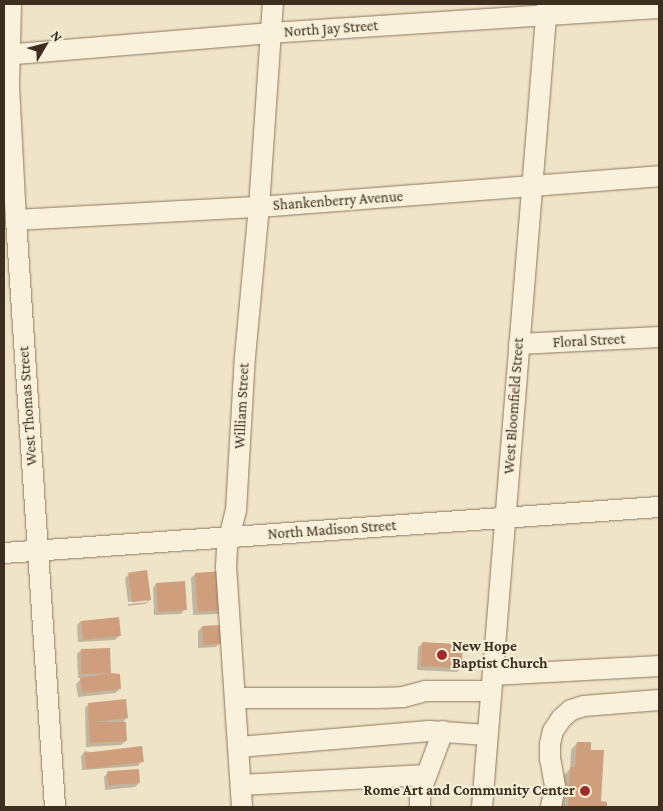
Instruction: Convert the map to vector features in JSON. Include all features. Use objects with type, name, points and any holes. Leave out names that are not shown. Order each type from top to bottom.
[{"type":"street","name":"West Thomas Street","points":[[11,4],[6,54],[54,807]]},
{"type":"street","name":"William Street","points":[[242,807],[226,568],[227,546],[236,511],[245,357],[259,207],[273,4]]},
{"type":"street","name":"North Jay Street","points":[[6,54],[546,10],[659,8]]},
{"type":"street","name":"West Bloomfield Street","points":[[482,807],[546,10]]},
{"type":"street","name":"Shankenberry Avenue","points":[[16,220],[259,207],[659,176]]},
{"type":"street","name":"Floral Street","points":[[519,344],[659,337]]},
{"type":"street","name":"North Madison Street","points":[[4,553],[659,507]]},
{"type":"street","points":[[235,698],[378,698],[492,683],[650,667],[650,700],[584,706],[571,710],[561,719],[553,731],[550,744],[550,759],[555,786],[555,796],[551,807]]},
{"type":"street","points":[[238,747],[443,731],[487,735]]},
{"type":"street","points":[[420,807],[420,793],[443,731]]},
{"type":"street","points":[[241,785],[426,775]]},
{"type":"building","points":[[147,570],[151,600],[132,602],[128,573]]},
{"type":"building","points":[[222,571],[225,610],[198,612],[195,573]]},
{"type":"building","points":[[185,581],[187,610],[158,612],[156,583]]},
{"type":"building","points":[[119,617],[121,636],[83,640],[81,621]]},
{"type":"building","points":[[221,625],[222,644],[203,645],[202,626]]},
{"type":"building","name":"New Hope Baptist Church","points":[[422,642],[463,644],[462,668],[421,666]]},
{"type":"building","points":[[110,648],[111,673],[81,674],[81,649]]},
{"type":"building","points":[[111,673],[120,674],[121,689],[82,693],[80,678]]},
{"type":"building","points":[[126,699],[128,718],[93,722],[126,722],[127,741],[90,743],[88,703]]},
{"type":"building","points":[[577,742],[591,742],[591,750],[604,750],[601,801],[607,802],[607,807],[568,806],[570,767],[575,767]]},
{"type":"building","points":[[142,746],[144,762],[86,769],[84,753]]},
{"type":"building","points":[[139,769],[140,783],[108,785],[107,771]]},
{"type":"place","name":"New Hope Baptist Church","points":[[442,655]]},
{"type":"place","name":"Rome Art and Community Center","points":[[585,791]]}]
